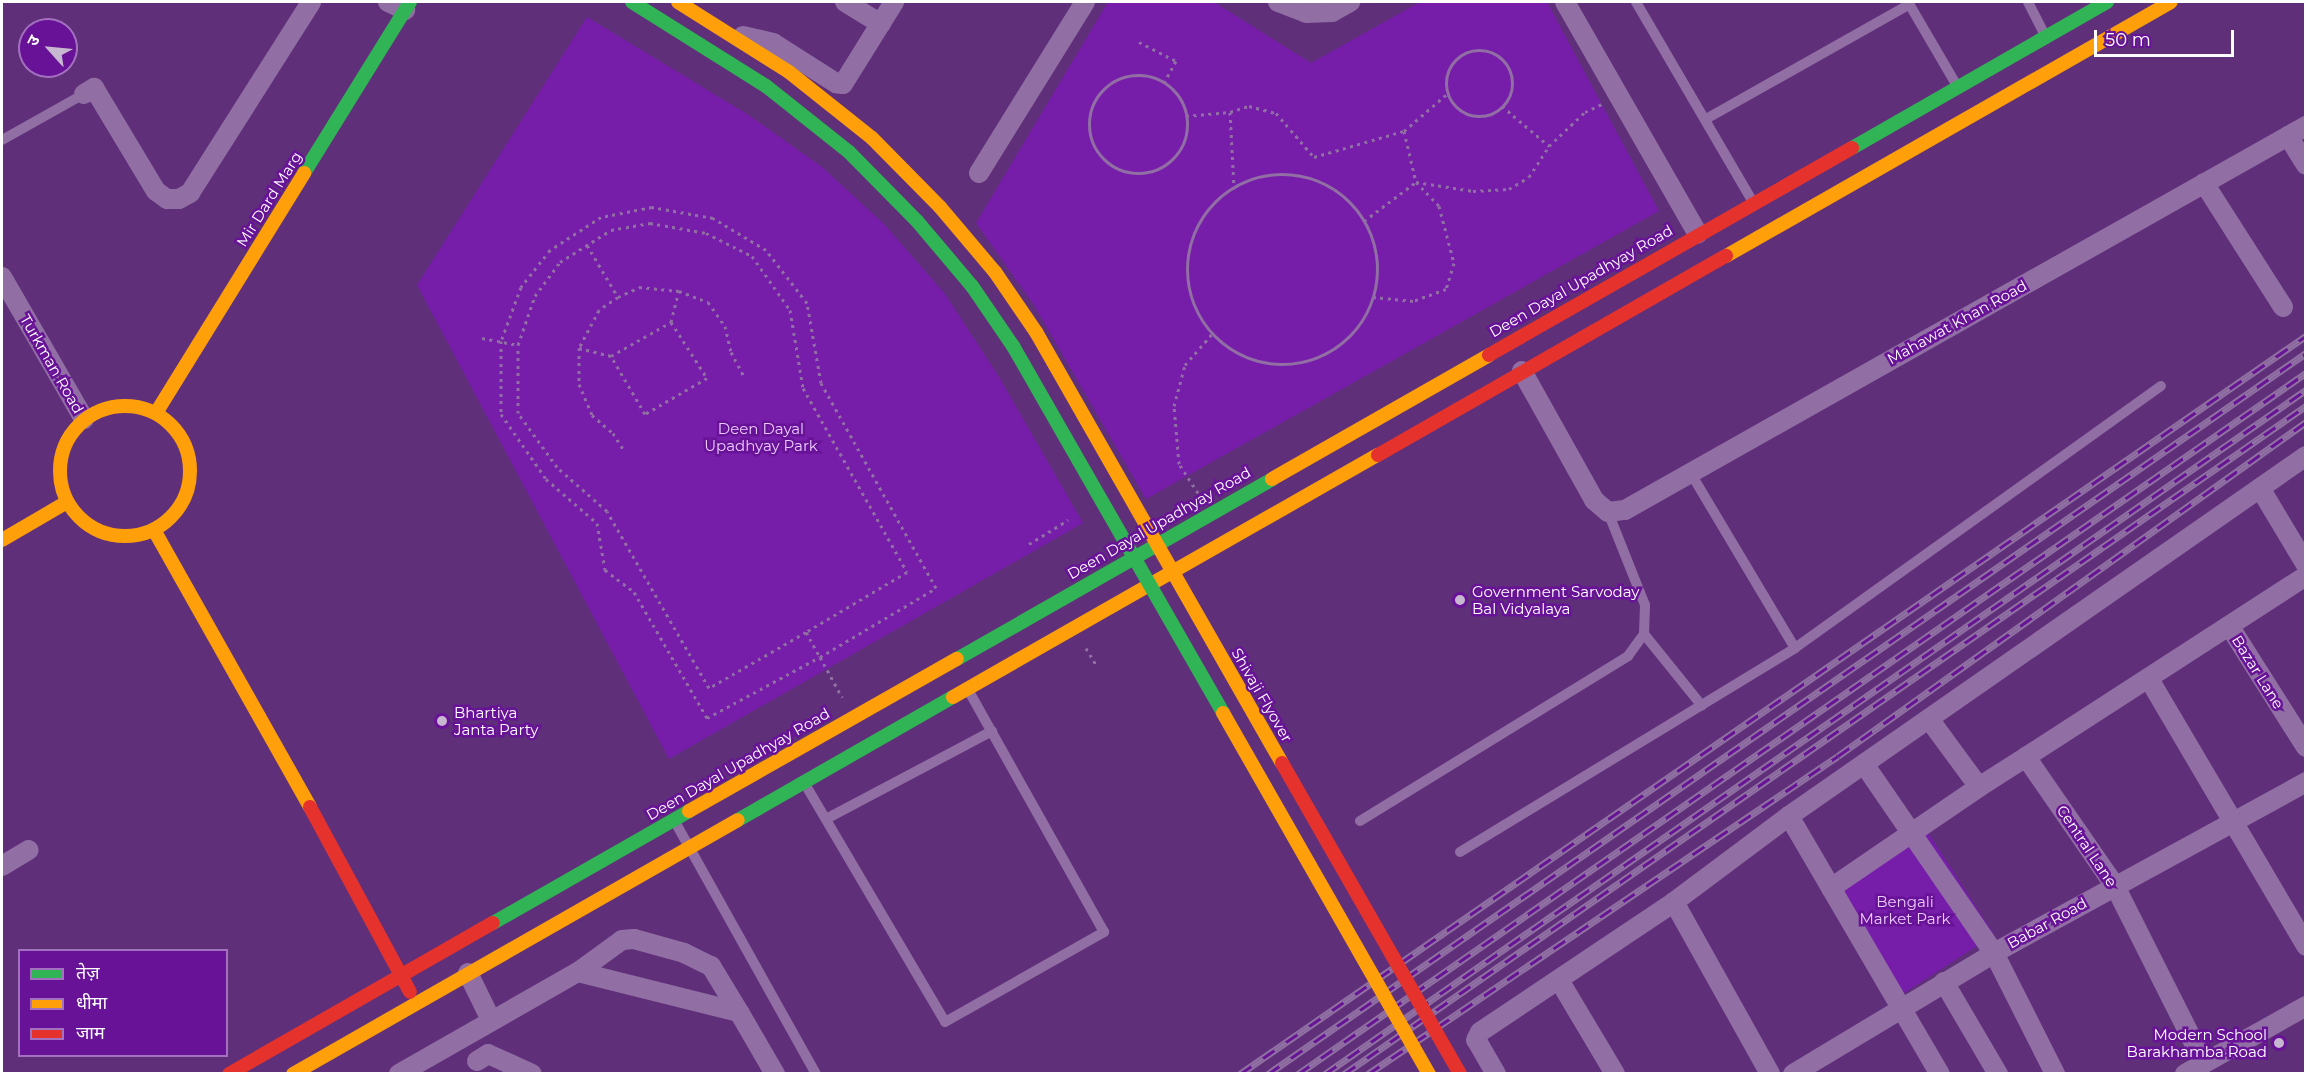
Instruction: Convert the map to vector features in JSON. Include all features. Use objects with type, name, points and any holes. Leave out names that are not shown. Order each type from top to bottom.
[{"type":"main road","points":[[632,2],[766,86],[849,152],[924,229],[972,286],[1013,346],[1429,1074]]},
{"type":"main road","name":"Shivaji Flyover","points":[[678,2],[789,72],[872,138],[940,207],[995,272],[1036,332],[1460,1074]]},
{"type":"main road","name":"Deen Dayal Upadhyay Road","points":[[229,1074],[2107,2]]},
{"type":"main road","points":[[293,1074],[2171,2]]},
{"type":"main road","name":"Mir Dard Marg","points":[[156,413],[401,4]]},
{"type":"main road","points":[[127,405],[156,413],[174,428],[186,447],[189,482],[182,503],[154,530],[132,536],[114,536],[93,528],[67,502],[60,480],[60,460],[68,439],[84,419],[104,409],[127,405]]},
{"type":"main road","points":[[2,540],[67,502]]},
{"type":"main road","points":[[154,530],[262,717],[400,976],[417,1003]]},
{"type":"street","points":[[84,94],[94,88],[156,191],[167,199],[179,200],[190,193],[311,2]]},
{"type":"street","points":[[845,2],[881,24]]},
{"type":"street","points":[[728,33],[773,43],[839,85],[847,81],[894,2]]},
{"type":"street","points":[[1278,2],[1306,12],[1332,12],[1350,2]]},
{"type":"street","points":[[1565,2],[1698,234]]},
{"type":"street","points":[[979,173],[1079,4]]},
{"type":"street","name":"Mahawat Khan Road","points":[[1608,512],[1625,510],[2306,126]]},
{"type":"street","points":[[2288,136],[2306,165]]},
{"type":"street","points":[[2204,183],[2283,307]]},
{"type":"street","name":"Turkman Road","points":[[2,277],[84,419]]},
{"type":"street","points":[[1522,371],[1594,500],[1608,512]]},
{"type":"street","points":[[1496,1074],[1476,1040],[1480,1032],[1674,902],[1789,816],[2306,456]]},
{"type":"street","points":[[2260,488],[2306,565]]},
{"type":"street","points":[[1831,888],[1914,834],[1979,787],[2306,576]]},
{"type":"street","name":"Bazar Lane","points":[[2230,627],[2306,747]]},
{"type":"street","points":[[2149,679],[2306,946]]},
{"type":"street","points":[[1929,719],[1979,787]]},
{"type":"street","name":"Central Lane","points":[[2026,757],[2115,886],[2204,1063]]},
{"type":"street","points":[[1863,764],[1914,834],[1994,952],[2055,1074]]},
{"type":"street","name":"Babar Road","points":[[1793,1074],[1994,952],[2306,782]]},
{"type":"street","points":[[1789,816],[1940,1074]]},
{"type":"street","points":[[2,866],[29,850]]},
{"type":"street","points":[[1674,902],[1770,1074]]},
{"type":"street","points":[[399,1074],[578,972],[622,940],[634,939],[684,953],[711,966],[775,1074]]},
{"type":"street","points":[[578,972],[739,1012]]},
{"type":"street","points":[[468,974],[491,1020]]},
{"type":"street","points":[[1559,980],[1615,1074]]},
{"type":"street","points":[[1944,982],[1998,1074]]},
{"type":"street","points":[[2185,1074],[2306,1006]]},
{"type":"street","points":[[459,1039],[475,1067],[494,1056],[532,1074]]},
{"type":"lane","points":[[1636,2],[1753,202]]},
{"type":"lane","points":[[1706,119],[1909,2],[1957,86]]},
{"type":"lane","points":[[2028,2],[2045,36]]},
{"type":"lane","points":[[2,140],[84,94]]},
{"type":"lane","points":[[1460,852],[1796,648],[2161,386]]},
{"type":"lane","points":[[1690,472],[1796,648]]},
{"type":"lane","points":[[1360,821],[1628,656],[1644,634],[1645,605],[1608,512]]},
{"type":"lane","points":[[1644,634],[1702,706]]},
{"type":"lane","points":[[804,781],[945,1022],[1104,932],[967,688]]},
{"type":"lane","points":[[826,819],[992,731]]},
{"type":"lane","points":[[674,820],[691,846],[816,1074]]},
{"type":"path","points":[[1139,42],[1176,61],[1164,83]]},
{"type":"path","points":[[1485,51],[1501,58],[1510,72],[1511,89],[1502,106],[1490,114],[1473,115],[1458,108],[1448,93],[1447,77],[1455,61],[1469,52],[1485,51]]},
{"type":"path","points":[[1131,76],[1164,83],[1177,94],[1186,116],[1186,132],[1178,153],[1155,170],[1122,171],[1107,163],[1096,150],[1089,117],[1102,92],[1115,81],[1131,76]]},
{"type":"path","points":[[1186,116],[1230,112],[1249,106],[1276,113],[1314,157],[1404,131],[1448,93]]},
{"type":"path","points":[[1364,221],[1416,182],[1473,191],[1509,189],[1529,177],[1549,146],[1585,112],[1619,96]]},
{"type":"path","points":[[1502,106],[1549,146]]},
{"type":"path","points":[[1230,112],[1234,189]]},
{"type":"path","points":[[1373,297],[1413,301],[1446,289],[1454,263],[1439,206],[1416,182],[1404,131]]},
{"type":"path","points":[[1268,176],[1307,178],[1342,195],[1364,221],[1376,258],[1373,297],[1350,335],[1330,351],[1307,361],[1285,364],[1252,359],[1212,334],[1192,298],[1189,253],[1204,217],[1234,189],[1268,176]]},
{"type":"path","points":[[652,207],[713,218],[766,250],[807,303],[821,383],[936,588],[820,657],[707,718],[634,592],[605,570],[597,524],[546,479],[501,414],[501,341],[520,287],[550,250],[601,217],[652,207]]},
{"type":"path","points":[[650,223],[706,233],[752,256],[790,310],[803,388],[907,572],[709,688],[607,511],[557,467],[518,412],[518,345],[535,296],[560,261],[587,245],[611,230],[650,223]]},
{"type":"path","points":[[587,245],[618,297]]},
{"type":"path","points":[[623,449],[588,405],[579,384],[579,348],[599,310],[618,297],[639,287],[680,291],[708,302],[725,326],[731,352],[743,375]]},
{"type":"path","points":[[579,348],[611,356],[671,322],[680,291]]},
{"type":"path","points":[[611,356],[645,414],[707,378],[671,322]]},
{"type":"path","points":[[1211,512],[1179,464],[1174,406],[1185,365],[1212,334]]},
{"type":"path","points":[[482,338],[518,345]]},
{"type":"path","points":[[1029,544],[1068,520]]},
{"type":"path","points":[[806,632],[853,717]]},
{"type":"path","points":[[1085,646],[1097,666]]},
{"type":"green space","points":[[1108,2],[1214,2],[1311,63],[1420,2],[1547,2],[1659,211],[1146,499],[1034,305],[976,223]]},
{"type":"green space","name":"Deen Dayal Upadhyay Park","points":[[587,17],[747,114],[822,167],[884,224],[945,294],[999,377],[1083,523],[669,759],[417,285]]},
{"type":"green space","name":"Bengali Market Park","points":[[1919,819],[1994,935],[1894,1000],[1819,884]]},
{"type":"railway","points":[[1240,1074],[2306,336]]},
{"type":"railway","points":[[1268,1074],[2306,353]]},
{"type":"railway","points":[[1298,1074],[2306,373]]},
{"type":"railway","points":[[1325,1074],[2306,390]]},
{"type":"railway","points":[[1344,1074],[2306,406]]},
{"type":"railway","points":[[1368,1074],[1838,756],[2306,422]]},
{"type":"traffic: fast","points":[[304,173],[410,2]]},
{"type":"traffic: fast","points":[[632,2],[766,86],[849,152],[917,221],[972,286],[1013,346]]},
{"type":"traffic: fast","points":[[1852,148],[2107,2]]},
{"type":"traffic: fast","points":[[1013,346],[1223,713]]},
{"type":"traffic: fast","points":[[957,659],[1272,479]]},
{"type":"traffic: fast","points":[[738,820],[953,697]]},
{"type":"traffic: fast","points":[[493,923],[689,811]]},
{"type":"traffic: slow","points":[[678,2],[789,72],[872,138],[940,207],[995,272],[1036,332]]},
{"type":"traffic: slow","points":[[1726,256],[2171,2]]},
{"type":"traffic: slow","points":[[156,413],[304,173]]},
{"type":"traffic: slow","points":[[1036,332],[1282,763]]},
{"type":"traffic: slow","points":[[1272,479],[1489,355]]},
{"type":"traffic: slow","points":[[125,406],[150,411],[171,425],[185,446],[190,471],[185,496],[171,517],[150,531],[125,536],[100,531],[79,517],[65,496],[60,471],[65,446],[79,425],[100,411],[125,406]]},
{"type":"traffic: slow","points":[[953,697],[1378,455]]},
{"type":"traffic: slow","points":[[2,540],[67,502]]},
{"type":"traffic: slow","points":[[154,530],[310,807]]},
{"type":"traffic: slow","points":[[689,811],[957,659]]},
{"type":"traffic: slow","points":[[1223,713],[1429,1074]]},
{"type":"traffic: slow","points":[[293,1074],[738,820]]},
{"type":"traffic: jam","points":[[1489,355],[1852,148]]},
{"type":"traffic: jam","points":[[1378,455],[1726,256]]},
{"type":"traffic: jam","points":[[1282,763],[1460,1074]]},
{"type":"traffic: jam","points":[[310,807],[410,992]]},
{"type":"traffic: jam","points":[[229,1074],[493,923]]},
{"type":"place","name":"Government Sarvoday Bal Vidyalaya","points":[[1460,600]]},
{"type":"place","name":"Bhartiya Janta Party","points":[[442,721]]},
{"type":"place","name":"Modern School Barakhamba Road","points":[[2279,1043]]}]
